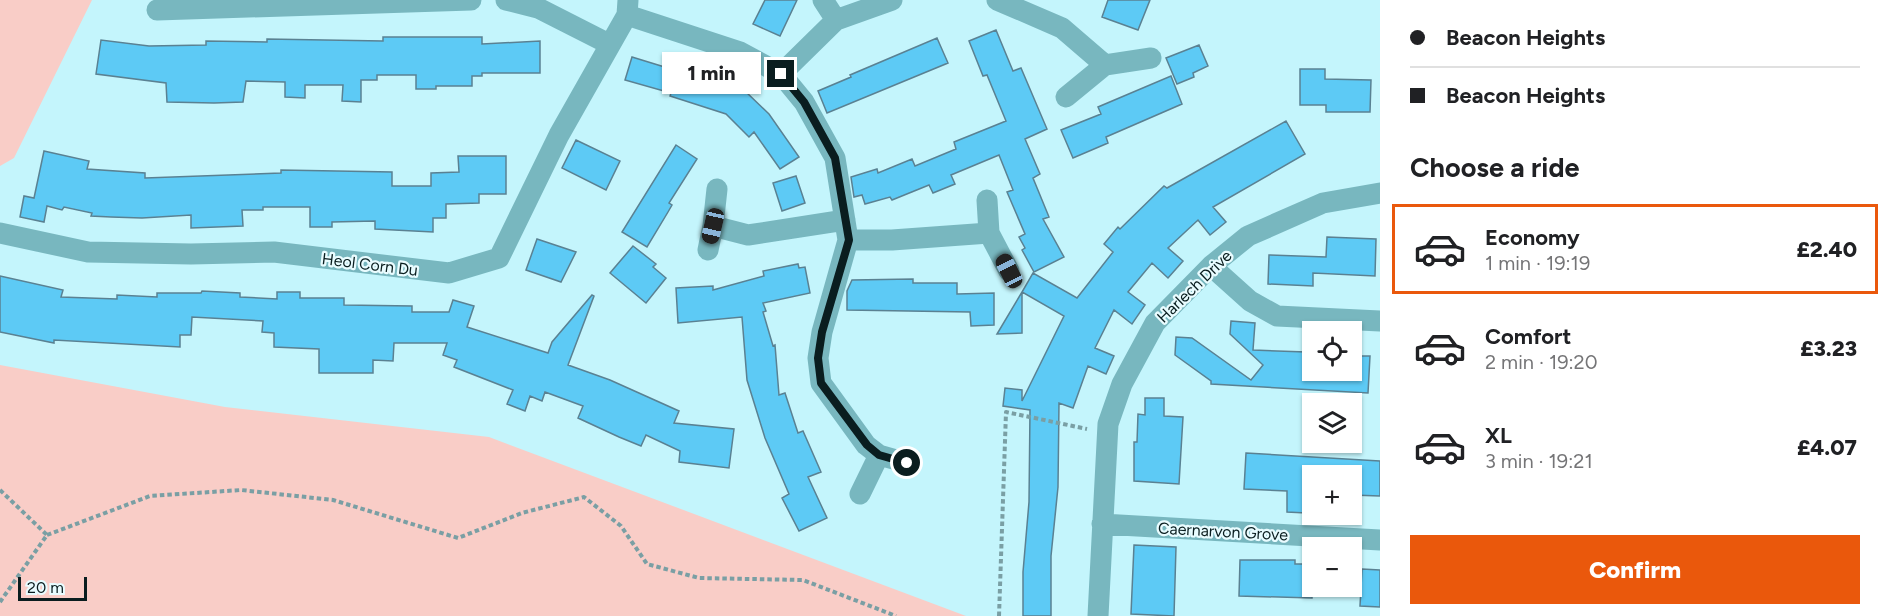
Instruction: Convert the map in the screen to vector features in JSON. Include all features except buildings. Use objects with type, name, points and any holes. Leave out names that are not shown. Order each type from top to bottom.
[{"type":"street","points":[[157,10],[471,0]]},
{"type":"street","points":[[506,0],[538,8],[609,44]]},
{"type":"street","points":[[824,0],[836,20]]},
{"type":"street","points":[[781,74],[836,20],[892,0]]},
{"type":"street","points":[[997,0],[1062,28],[1106,65]]},
{"type":"street","points":[[627,8],[740,52],[781,74],[804,102],[835,158],[847,230],[822,332],[818,358],[821,383],[867,445],[879,455],[907,463]]},
{"type":"street","name":"Heol Corn Du","points":[[0,233],[88,252],[191,254],[274,252],[449,273],[484,264],[499,258],[559,135],[627,8]]},
{"type":"street","points":[[1066,97],[1106,65],[1151,58]]},
{"type":"street","points":[[708,250],[717,189]]},
{"type":"street","name":"Harlech Drive","points":[[1098,616],[1108,424],[1122,384],[1155,323],[1211,266],[1248,236],[1323,203],[1380,193]]},
{"type":"street","points":[[987,200],[989,233],[1009,271]]},
{"type":"street","points":[[713,226],[748,235],[847,230],[892,240],[989,233]]},
{"type":"street","points":[[1211,266],[1250,301],[1277,316],[1380,321]]},
{"type":"street","points":[[860,494],[879,455]]},
{"type":"street","name":"Caernarvon Grove","points":[[1102,524],[1380,540]]},
{"type":"path","points":[[999,616],[1006,412],[1108,433]]},
{"type":"path","points":[[0,490],[47,535]]},
{"type":"path","points":[[0,602],[47,535],[150,496],[241,490],[333,500],[458,538],[522,513],[584,497],[621,526],[647,564],[699,578],[803,580],[896,616]]},
{"type":"shaded area","points":[[0,0],[92,0],[14,158],[0,166]]},
{"type":"shaded area","points":[[0,365],[225,407],[489,437],[966,616],[0,616]]},
{"type":"route","points":[[781,74],[804,102],[835,158],[849,240],[838,269],[822,332],[818,358],[821,383],[867,445],[879,455],[907,463]]}]
